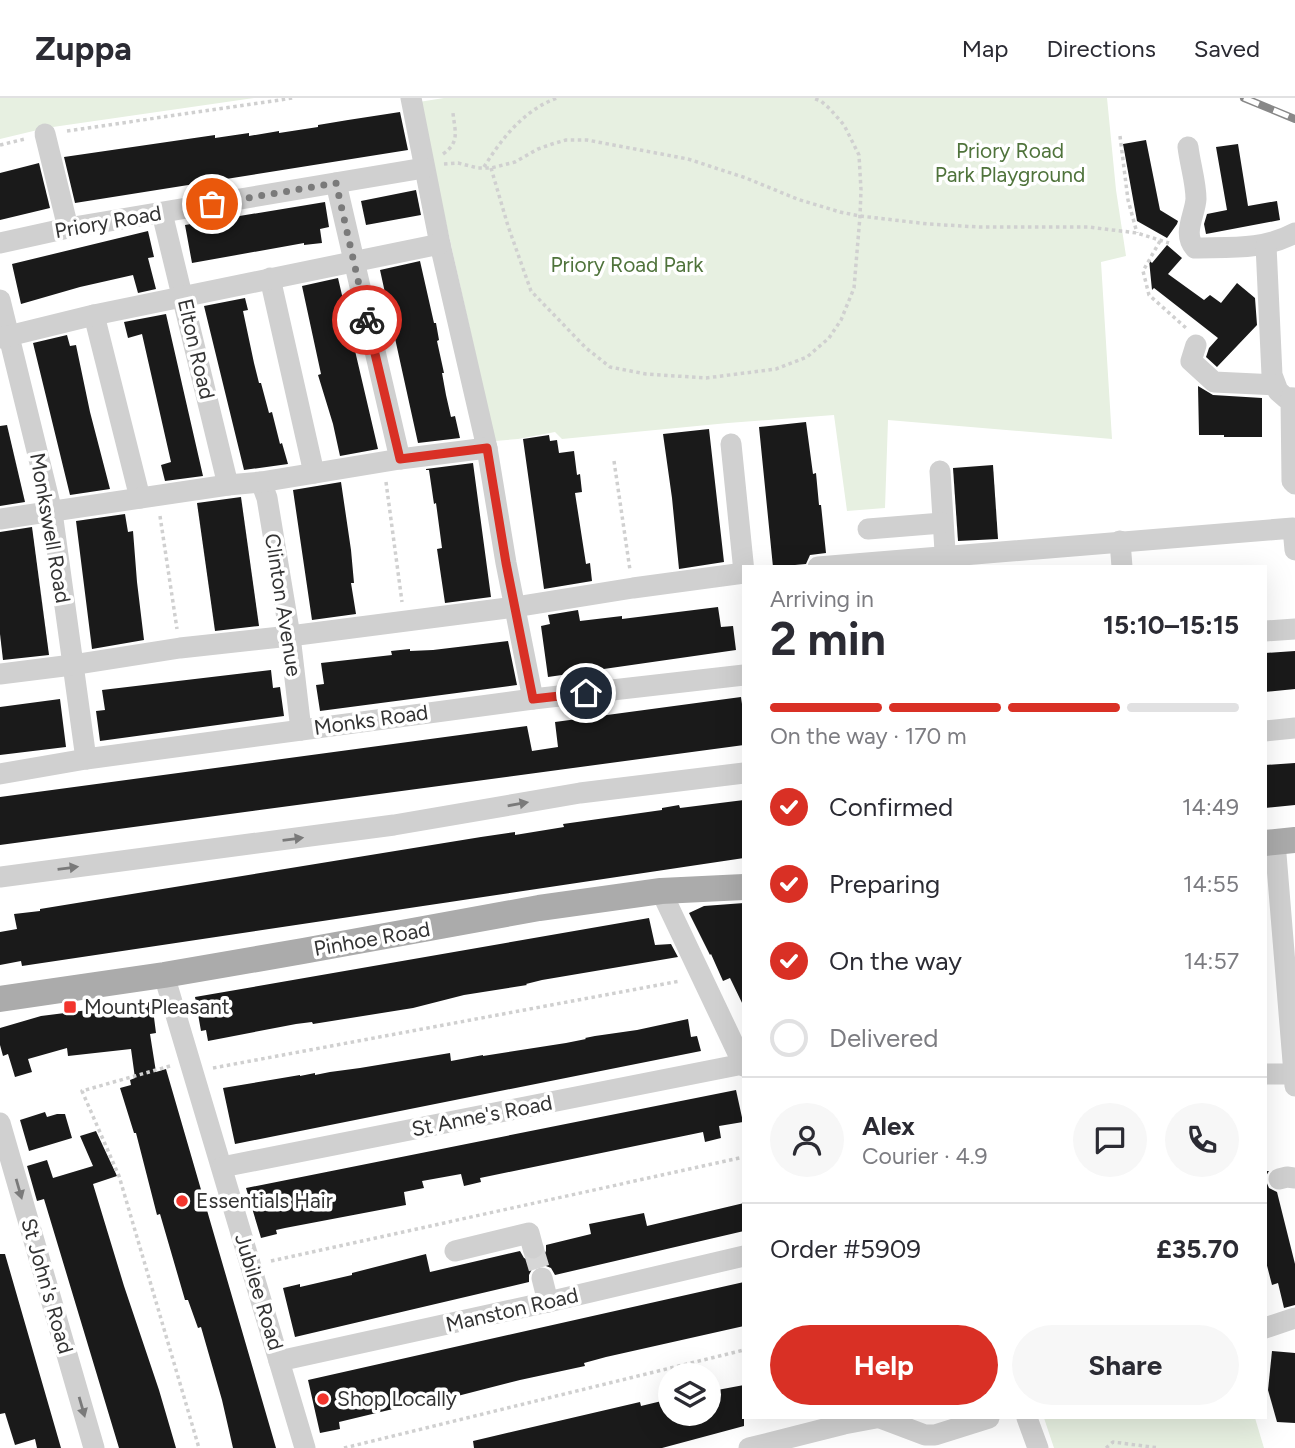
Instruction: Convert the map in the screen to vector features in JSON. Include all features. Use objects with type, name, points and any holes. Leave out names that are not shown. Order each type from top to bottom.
[{"type":"main road","name":"Pinhoe Road","points":[[0,999],[330,947],[539,908],[662,891],[742,887]]},
{"type":"street","points":[[411,98],[440,244],[487,448],[533,699]]},
{"type":"street","points":[[45,134],[68,228]]},
{"type":"street","points":[[1188,148],[1196,198],[1189,238],[1195,248],[1266,245],[1295,233]]},
{"type":"street","name":"Priory Road","points":[[0,243],[68,228],[424,168]]},
{"type":"street","points":[[336,183],[354,261],[392,461]]},
{"type":"street","name":"Elton Road","points":[[162,213],[228,485]]},
{"type":"street","points":[[4,337],[183,296],[440,244]]},
{"type":"street","points":[[1266,245],[1272,375],[1287,393],[1289,487]]},
{"type":"street","points":[[270,278],[314,474]]},
{"type":"street","name":"Monkswell Road","points":[[0,300],[4,337],[52,512],[86,759]]},
{"type":"street","points":[[94,315],[149,496]]},
{"type":"street","points":[[1196,345],[1191,361],[1214,383],[1287,393]]},
{"type":"street","points":[[731,444],[743,565]]},
{"type":"street","points":[[0,519],[487,448]]},
{"type":"street","points":[[940,471],[946,561]]},
{"type":"street","name":"Clinton Avenue","points":[[261,482],[267,498],[290,636],[301,730]]},
{"type":"street","points":[[868,529],[942,523]]},
{"type":"street","points":[[861,565],[946,561],[1121,541],[1293,528],[1295,550]]},
{"type":"street","points":[[1121,541],[1122,565]]},
{"type":"street","points":[[0,674],[180,648],[515,607],[742,573]]},
{"type":"street","points":[[1267,631],[1295,629]]},
{"type":"street","name":"Monks Road","points":[[0,774],[86,759],[533,699],[742,675]]},
{"type":"street","points":[[1267,731],[1295,728]]},
{"type":"street","points":[[0,877],[394,825],[580,793],[742,773]]},
{"type":"street","points":[[1267,1074],[1295,1078],[1278,842]]},
{"type":"street","points":[[662,891],[742,1063]]},
{"type":"street","name":"Jubilee Road","points":[[164,975],[305,1448]]},
{"type":"street","name":"St Anne's Road","points":[[222,1167],[742,1065]]},
{"type":"street","name":"St John's Road","points":[[0,1123],[94,1448]]},
{"type":"street","points":[[456,1251],[529,1233],[533,1248]]},
{"type":"street","name":"Manston Road","points":[[279,1361],[742,1256]]},
{"type":"street","points":[[542,1278],[548,1302]]},
{"type":"street","points":[[1267,1327],[1295,1318]]},
{"type":"street","points":[[749,1448],[872,1419]]},
{"type":"street","points":[[884,1419],[903,1422],[912,1431],[925,1435],[935,1435],[986,1419]]},
{"type":"street","points":[[1027,1419],[1038,1448]]},
{"type":"street","points":[[901,1448],[903,1422]]},
{"type":"path","points":[[0,145],[45,134],[293,98]]},
{"type":"path","points":[[483,168],[512,128],[528,114],[557,98]]},
{"type":"path","points":[[491,168],[531,291],[586,348],[610,367],[646,374],[706,378],[776,369],[807,357],[829,338],[841,320],[854,288],[861,190],[859,155],[844,125],[830,109],[813,98]]},
{"type":"path","points":[[424,168],[450,149],[456,140],[453,113]]},
{"type":"path","points":[[1120,136],[1128,200],[1137,233]]},
{"type":"path","points":[[424,168],[446,163],[491,168],[516,162],[552,144],[566,140],[587,140],[688,159],[746,178],[797,199],[860,216],[979,227],[1087,227],[1137,233],[1195,248]]},
{"type":"path","points":[[1160,241],[1143,271],[1149,295],[1190,332],[1196,345]]},
{"type":"path","points":[[392,461],[405,621]]},
{"type":"path","points":[[614,461],[633,588]]},
{"type":"path","points":[[149,496],[180,648]]},
{"type":"path","points":[[199,1448],[120,1176],[82,1091],[192,1066],[701,977]]},
{"type":"path","points":[[251,1266],[742,1157]]},
{"type":"path","points":[[344,1448],[742,1350]]},
{"type":"path","points":[[1106,1448],[1113,1442],[1159,1448]]},
{"type":"green space","points":[[0,98],[254,98],[46,128],[0,139]]},
{"type":"green space","name":"Priory Road Park","points":[[444,98],[1107,98],[1126,256],[1101,262],[1112,439],[888,420],[885,508],[847,511],[834,415],[562,439],[555,432],[495,441],[419,102]]},
{"type":"green space","points":[[1044,1419],[1255,1419],[1264,1448],[1054,1448]]},
{"type":"building","points":[[400,112],[408,150],[75,203],[64,157],[215,135],[215,138],[249,133],[249,136],[279,133]]},
{"type":"building","points":[[1146,140],[1160,210],[1178,221],[1167,238],[1137,221],[1123,144]]},
{"type":"building","points":[[1238,144],[1248,206],[1277,201],[1280,220],[1206,234],[1204,224],[1207,214],[1227,210],[1216,147]]},
{"type":"building","points":[[39,163],[50,208],[0,220],[0,173]]},
{"type":"building","points":[[416,190],[421,215],[366,225],[361,201]]},
{"type":"building","points":[[325,202],[329,227],[320,229],[322,243],[304,243],[192,263],[185,225]]},
{"type":"building","points":[[148,231],[154,257],[148,258],[156,289],[138,293],[133,275],[21,304],[12,264]]},
{"type":"building","points":[[1167,245],[1182,258],[1168,274],[1204,300],[1210,295],[1221,303],[1237,283],[1255,298],[1257,325],[1217,367],[1206,357],[1209,348],[1218,338],[1154,288],[1152,290],[1149,260],[1152,263]]},
{"type":"building","points":[[420,261],[436,323],[446,395],[460,438],[418,443],[380,270]]},
{"type":"building","points":[[338,278],[378,449],[340,456],[318,375],[321,374],[302,286]]},
{"type":"building","points":[[245,298],[248,310],[243,311],[259,383],[269,413],[272,412],[288,464],[244,470],[204,306]]},
{"type":"building","points":[[166,314],[203,476],[165,481],[161,465],[171,462],[142,334],[128,338],[124,322]]},
{"type":"building","points":[[67,335],[70,346],[76,345],[110,489],[70,495],[33,343]]},
{"type":"building","points":[[1198,386],[1213,395],[1262,398],[1262,437],[1199,435]]},
{"type":"building","points":[[806,422],[813,474],[816,473],[821,505],[826,553],[810,555],[806,564],[773,565],[759,427]]},
{"type":"building","points":[[7,425],[25,502],[0,506],[0,426]]},
{"type":"building","points":[[709,429],[724,562],[679,569],[663,434]]},
{"type":"building","points":[[549,435],[550,441],[557,440],[559,453],[574,451],[582,492],[575,493],[586,564],[590,563],[592,581],[544,589],[523,439]]},
{"type":"building","points":[[473,463],[491,597],[445,603],[437,549],[442,548],[436,503],[434,504],[429,470],[426,469]]},
{"type":"building","points":[[993,465],[998,539],[958,541],[953,468]]},
{"type":"building","points":[[341,482],[351,550],[354,583],[351,583],[356,614],[312,620],[293,490]]},
{"type":"building","points":[[241,497],[259,626],[215,631],[197,503]]},
{"type":"building","points":[[125,514],[128,532],[133,531],[144,640],[92,649],[76,521]]},
{"type":"building","points":[[32,527],[49,655],[3,660],[0,634],[0,532]]},
{"type":"building","points":[[718,607],[721,627],[733,626],[736,650],[548,677],[541,626],[550,624],[548,615],[578,610],[580,621],[622,616],[622,619]]},
{"type":"building","points":[[508,641],[517,685],[320,711],[316,685],[324,684],[321,663],[392,655],[391,651],[433,650]]},
{"type":"building","points":[[1295,651],[1295,689],[1267,692],[1267,653]]},
{"type":"building","points":[[271,670],[273,688],[280,687],[284,716],[100,741],[96,711],[105,710],[102,690]]},
{"type":"building","points":[[741,697],[742,745],[0,845],[0,797],[527,726],[532,751],[558,747],[555,722]]},
{"type":"building","points":[[60,699],[66,747],[0,755],[0,707]]},
{"type":"building","points":[[1295,763],[1295,805],[1267,808],[1267,765]]},
{"type":"building","points":[[742,800],[742,858],[22,966],[21,961],[0,965],[0,932],[17,929],[14,914],[481,837],[564,827],[563,824],[662,810],[679,805],[680,808]]},
{"type":"building","points":[[742,903],[742,1003],[730,978],[723,981],[689,913],[704,906]]},
{"type":"building","points":[[649,918],[655,945],[671,944],[678,957],[464,995],[413,1008],[313,1024],[296,1024],[208,1041],[206,1030],[201,1031],[195,997]]},
{"type":"building","points":[[152,1002],[156,1033],[150,1034],[156,1072],[166,1069],[276,1448],[233,1448],[201,1327],[198,1328],[188,1300],[185,1300],[160,1214],[157,1215],[136,1133],[120,1088],[131,1085],[130,1080],[135,1078],[131,1049],[68,1056],[67,1048],[28,1059],[32,1072],[15,1077],[8,1054],[3,1056],[0,1028],[41,1016]]},
{"type":"building","points":[[688,1019],[691,1037],[697,1036],[701,1051],[235,1144],[223,1088],[450,1053],[451,1061],[566,1043]]},
{"type":"building","points":[[736,1090],[742,1117],[742,1122],[719,1126],[721,1138],[705,1142],[703,1132],[480,1178],[481,1182],[464,1186],[461,1174],[422,1181],[424,1188],[404,1192],[406,1205],[276,1230],[277,1234],[261,1238],[246,1188]]},
{"type":"building","points":[[45,1112],[47,1117],[65,1114],[72,1138],[29,1151],[20,1120]]},
{"type":"building","points":[[96,1131],[117,1176],[93,1184],[176,1448],[119,1448],[44,1199],[37,1201],[27,1166],[47,1160],[53,1178],[93,1166],[80,1136]]},
{"type":"building","points":[[1267,1183],[1269,1188],[1277,1192],[1295,1264],[1295,1305],[1284,1308],[1278,1283],[1272,1285],[1267,1266]]},
{"type":"building","points":[[742,1203],[742,1231],[555,1275],[551,1268],[539,1265],[532,1269],[529,1282],[295,1337],[283,1288],[300,1284],[300,1287],[352,1275],[426,1254],[430,1272],[520,1251],[524,1258],[536,1261],[543,1257],[546,1245],[591,1234],[589,1224],[644,1213],[647,1226]]},
{"type":"building","points":[[0,1254],[5,1254],[61,1448],[37,1448],[35,1439],[15,1445],[5,1413],[0,1414]]},
{"type":"building","points":[[742,1282],[742,1326],[606,1357],[584,1363],[585,1366],[438,1401],[339,1422],[340,1429],[320,1433],[308,1380]]},
{"type":"building","points":[[1272,1351],[1295,1353],[1295,1423],[1277,1422],[1268,1390]]},
{"type":"building","points":[[742,1385],[744,1426],[662,1448],[474,1448],[473,1441],[640,1402],[641,1406],[658,1402],[658,1426],[721,1426],[721,1389]]},
{"type":"tunnel","points":[[533,1248],[542,1278]]},
{"type":"railway","points":[[1244,98],[1295,119]]},
{"type":"way so far","points":[[212,204],[336,183],[367,320]]},
{"type":"place","name":"Mount Pleasant","points":[[70,1007]]},
{"type":"place","name":"Essentials Hair","points":[[182,1201]]},
{"type":"place","name":"Shop Locally","points":[[323,1399]]},
{"type":"route","points":[[367,320],[400,459],[487,448],[533,699],[586,693]]},
{"type":"park label","name":"Priory Road Park Playground","points":[[1010,163]]}]
